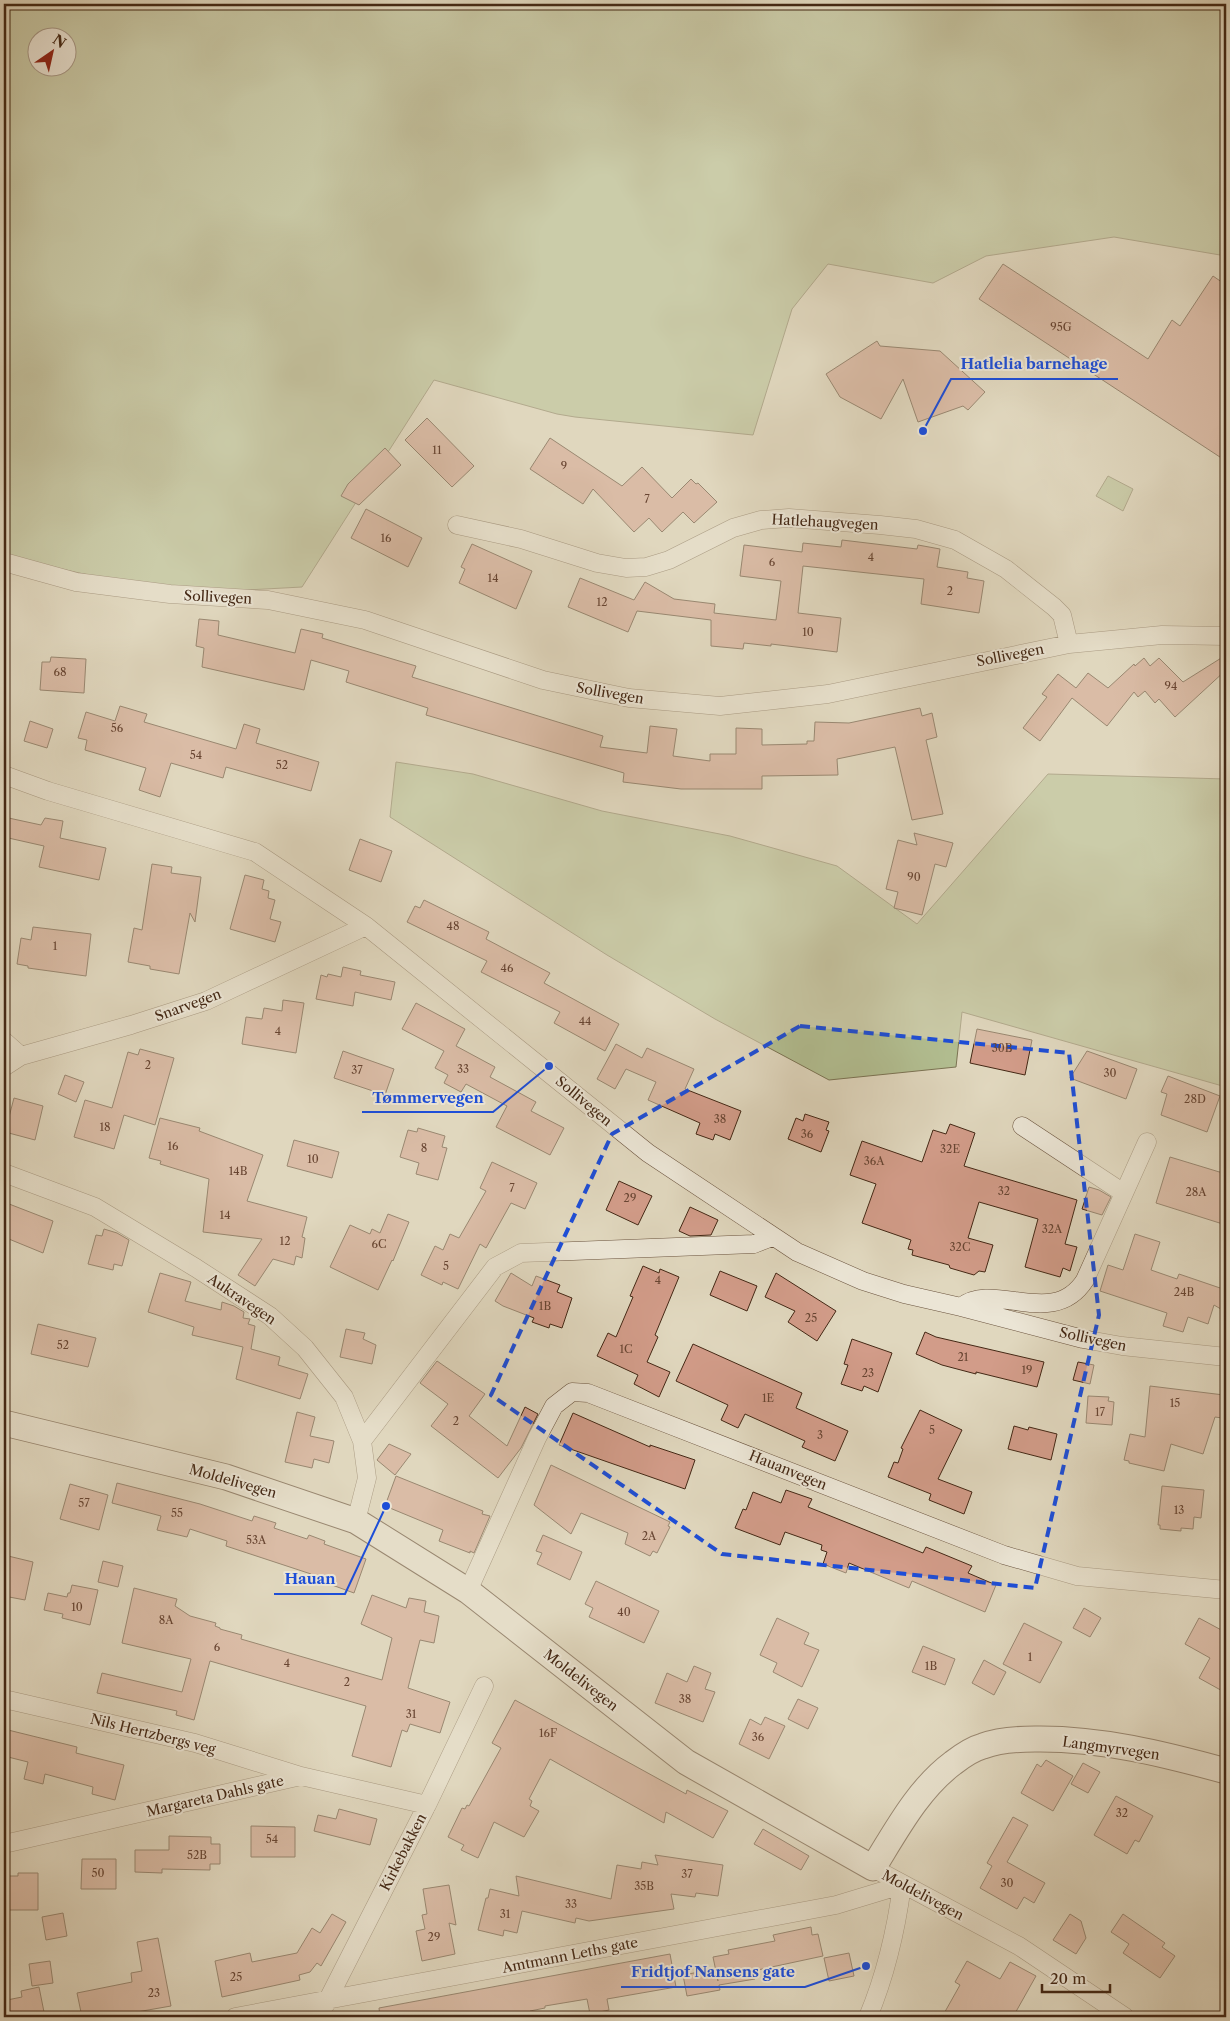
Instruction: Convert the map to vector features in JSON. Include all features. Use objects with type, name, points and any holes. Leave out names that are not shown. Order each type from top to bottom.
[{"type":"main road","name":"Moldelivegen","points":[[4,1423],[226,1477],[356,1521],[468,1591],[686,1762],[872,1868]]},
{"type":"main road","name":"Langmyrvegen","points":[[872,1868],[913,1805],[935,1780],[968,1752],[983,1745],[1024,1739],[1078,1740],[1152,1752],[1226,1771]]},
{"type":"street","name":"Hatlehaugvegen","points":[[457,525],[521,539],[597,562],[626,568],[646,567],[669,560],[733,528],[761,520],[789,518],[916,529],[955,540],[1006,569],[1054,607],[1062,616],[1069,644]]},
{"type":"street","name":"Sollivegen","points":[[4,562],[86,583],[170,594],[268,600],[365,620],[543,680],[629,698],[720,706],[828,694],[1069,644],[1162,635],[1226,636]]},
{"type":"street","name":"Sollivegen","points":[[4,775],[48,791],[255,852],[366,926],[648,1153],[797,1252],[863,1281],[904,1294],[962,1307],[1084,1340],[1226,1358]]},
{"type":"street","name":"Snarvegen","points":[[4,1067],[21,1056],[131,1025],[206,1001],[366,926]]},
{"type":"street","points":[[4,1041],[21,1056]]},
{"type":"street","points":[[1022,1126],[1116,1188],[1124,1191]]},
{"type":"street","points":[[962,1307],[970,1300],[985,1298],[1050,1303],[1079,1290],[1147,1142]]},
{"type":"street","name":"Aukravegen","points":[[4,1173],[95,1207],[196,1268],[270,1316],[305,1348],[344,1397],[362,1441],[367,1478],[356,1521]]},
{"type":"street","points":[[362,1441],[496,1267],[522,1254],[754,1244],[772,1237]]},
{"type":"street","name":"Hauanvegen","points":[[468,1591],[537,1438],[554,1406],[572,1392],[588,1393],[1004,1555],[1077,1576],[1226,1590]]},
{"type":"street","name":"Kirkebakken","points":[[319,2017],[427,1805],[484,1686]]},
{"type":"street","name":"Nils Hertzbergs veg","points":[[4,1699],[195,1743],[300,1776]]},
{"type":"street","name":"Margareta Dahls gate","points":[[4,1844],[300,1776],[427,1805]]},
{"type":"street","name":"Moldelivegen","points":[[872,1868],[1018,1946],[1124,2017]]},
{"type":"street","points":[[868,2017],[890,1955],[902,1885]]},
{"type":"street","name":"Amtmann Leths gate","points":[[235,2017],[836,1906],[902,1885]]},
{"type":"highlighted area","points":[[800,1026],[1069,1053],[1099,1315],[1035,1588],[722,1554],[491,1395],[612,1134]]},
{"type":"green space","points":[[4,4],[1226,4],[1226,256],[1114,237],[986,256],[933,283],[828,264],[792,309],[753,435],[557,414],[434,380],[302,587],[173,594],[4,556]]},
{"type":"green space","points":[[1108,476],[1133,489],[1123,511],[1096,496]]},
{"type":"green space","points":[[396,762],[473,774],[602,811],[730,836],[837,866],[917,924],[1048,774],[1226,779],[1226,1087],[962,1012],[956,1067],[829,1080],[715,1019],[607,955],[390,817]]},
{"type":"building","points":[[1003,264],[1148,359],[1172,320],[1180,326],[1213,276],[1226,285],[1226,461],[979,299]]},
{"type":"building","points":[[877,341],[880,346],[940,351],[985,392],[968,410],[963,406],[918,422],[903,379],[881,419],[840,397],[826,374]]},
{"type":"building","points":[[427,418],[474,466],[452,487],[405,440]]},
{"type":"building","points":[[550,438],[622,486],[642,467],[672,498],[691,479],[696,484],[698,483],[717,502],[694,523],[683,512],[662,532],[649,518],[634,532],[593,489],[583,504],[530,469]]},
{"type":"building","points":[[385,448],[401,465],[359,505],[341,496],[348,484]]},
{"type":"building","points":[[366,509],[422,538],[408,567],[351,538]]},
{"type":"building","points":[[842,540],[917,549],[918,545],[940,549],[937,567],[968,572],[967,578],[984,581],[979,613],[921,604],[924,579],[803,566],[798,613],[841,618],[837,652],[771,644],[771,646],[744,643],[743,649],[711,646],[711,620],[637,611],[628,632],[568,607],[580,578],[634,600],[645,582],[674,599],[715,604],[714,613],[776,620],[781,581],[740,576],[744,545],[802,552],[803,543],[841,547]]},
{"type":"building","points":[[472,544],[532,571],[516,609],[459,583],[465,569],[461,567]]},
{"type":"building","points":[[199,619],[219,621],[218,635],[295,653],[301,629],[323,634],[322,638],[416,666],[412,677],[603,736],[600,747],[647,753],[650,726],[677,729],[673,756],[710,761],[710,754],[736,754],[736,728],[762,729],[762,745],[807,744],[807,741],[814,741],[815,722],[849,723],[920,708],[922,716],[932,713],[937,737],[926,740],[943,814],[912,820],[895,747],[837,759],[838,775],[762,776],[762,789],[681,789],[623,782],[624,773],[426,715],[428,708],[346,682],[349,671],[311,660],[304,690],[202,667],[204,648],[196,646]]},
{"type":"building","points":[[1226,655],[1226,670],[1175,717],[1159,699],[1155,703],[1145,691],[1138,697],[1134,692],[1107,726],[1072,698],[1040,741],[1023,728],[1047,697],[1042,694],[1058,674],[1076,688],[1088,673],[1108,688],[1134,664],[1135,666],[1144,658],[1150,666],[1159,658],[1183,682]]},
{"type":"building","points":[[51,657],[86,659],[84,693],[40,690],[42,662],[50,662]]},
{"type":"building","points":[[120,706],[147,714],[144,722],[236,749],[244,724],[260,729],[256,743],[319,762],[311,791],[226,767],[223,778],[171,763],[160,797],[139,790],[146,768],[85,750],[87,740],[78,738],[86,712],[115,721]]},
{"type":"building","points":[[30,721],[53,729],[47,748],[24,741]]},
{"type":"building","points":[[4,817],[41,825],[45,818],[63,821],[60,838],[106,848],[99,880],[39,867],[44,846],[4,837]]},
{"type":"building","points":[[914,833],[953,843],[946,867],[935,864],[922,915],[894,908],[898,892],[886,889],[898,840],[917,845]]},
{"type":"building","points":[[360,839],[392,851],[381,882],[349,870]]},
{"type":"building","points":[[152,864],[172,867],[171,873],[201,877],[195,922],[190,913],[179,974],[150,969],[150,966],[128,962],[134,928],[142,930]]},
{"type":"building","points":[[245,875],[264,880],[262,889],[269,891],[268,898],[275,900],[270,919],[281,922],[275,942],[230,929]]},
{"type":"building","points":[[424,900],[489,932],[486,939],[550,973],[544,983],[619,1024],[605,1051],[554,1023],[560,1012],[481,972],[487,961],[407,922],[415,906],[420,908]]},
{"type":"building","points":[[33,927],[91,934],[86,976],[28,968],[28,966],[17,964],[21,938],[31,940]]},
{"type":"building","points":[[343,967],[361,971],[360,975],[395,982],[391,1000],[355,992],[353,1006],[316,999],[321,975],[327,977],[328,974],[341,977]]},
{"type":"building","points":[[283,1000],[304,1003],[296,1053],[242,1044],[246,1017],[262,1019],[264,1008],[282,1011]]},
{"type":"building","points":[[416,1003],[465,1029],[456,1046],[495,1067],[490,1077],[536,1102],[531,1111],[564,1128],[550,1155],[496,1127],[507,1106],[466,1084],[461,1092],[444,1083],[448,1075],[435,1068],[444,1051],[402,1029]]},
{"type":"building","points":[[977,1029],[1032,1040],[1025,1075],[970,1063]]},
{"type":"building","points":[[616,1044],[642,1058],[647,1048],[694,1069],[685,1089],[741,1111],[730,1140],[715,1134],[713,1140],[696,1134],[700,1123],[648,1100],[656,1082],[626,1069],[615,1089],[597,1079]]},
{"type":"building","points":[[140,1049],[174,1058],[155,1125],[124,1115],[114,1149],[74,1137],[85,1100],[112,1108],[128,1052],[138,1055]]},
{"type":"building","points":[[343,1051],[394,1069],[385,1095],[334,1078]]},
{"type":"building","points":[[1087,1051],[1137,1069],[1126,1099],[1070,1078]]},
{"type":"building","points":[[65,1075],[84,1082],[76,1102],[58,1094]]},
{"type":"building","points":[[1168,1076],[1220,1096],[1207,1132],[1161,1115],[1167,1094],[1161,1092]]},
{"type":"building","points":[[14,1098],[43,1106],[35,1140],[5,1132]]},
{"type":"building","points":[[805,1114],[829,1122],[826,1130],[829,1131],[821,1152],[788,1139],[796,1118],[803,1121]]},
{"type":"building","points":[[160,1118],[200,1128],[199,1131],[263,1155],[247,1201],[307,1217],[302,1237],[305,1238],[302,1258],[296,1256],[294,1265],[273,1259],[255,1286],[238,1275],[262,1239],[203,1232],[209,1179],[160,1164],[161,1161],[149,1158]]},
{"type":"building","points":[[950,1124],[975,1133],[964,1166],[1077,1200],[1065,1244],[1077,1247],[1070,1271],[1063,1268],[1060,1277],[1025,1267],[1038,1219],[979,1202],[968,1238],[993,1245],[985,1272],[979,1271],[974,1275],[950,1268],[949,1265],[912,1255],[913,1250],[908,1249],[911,1240],[862,1223],[876,1184],[850,1175],[862,1141],[922,1162],[933,1130],[946,1134]]},
{"type":"building","points":[[418,1128],[445,1136],[442,1147],[447,1148],[438,1180],[416,1174],[419,1163],[400,1157],[408,1130],[417,1132]]},
{"type":"building","points":[[294,1140],[339,1152],[332,1178],[287,1166]]},
{"type":"building","points":[[1170,1157],[1226,1174],[1226,1225],[1156,1203]]},
{"type":"building","points":[[492,1162],[537,1183],[525,1209],[511,1203],[486,1248],[480,1244],[458,1289],[443,1282],[442,1285],[421,1275],[435,1246],[443,1250],[450,1234],[459,1238],[486,1191],[480,1188]]},
{"type":"building","points":[[619,1181],[652,1196],[638,1225],[606,1210]]},
{"type":"building","points":[[1089,1187],[1111,1197],[1102,1215],[1082,1209]]},
{"type":"building","points":[[4,1202],[53,1221],[43,1253],[4,1237]]},
{"type":"building","points":[[690,1207],[718,1220],[711,1235],[690,1236],[679,1231]]},
{"type":"building","points":[[388,1214],[409,1222],[393,1261],[378,1290],[330,1267],[350,1225],[370,1234],[372,1229],[380,1233]]},
{"type":"building","points":[[104,1229],[117,1233],[129,1240],[122,1266],[114,1264],[113,1270],[88,1264],[96,1235],[102,1236]]},
{"type":"building","points":[[1135,1234],[1160,1242],[1151,1270],[1177,1279],[1179,1274],[1226,1290],[1226,1312],[1214,1305],[1208,1324],[1188,1317],[1183,1332],[1163,1326],[1167,1313],[1100,1291],[1108,1265],[1123,1270]]},
{"type":"building","points":[[643,1266],[659,1273],[660,1269],[679,1277],[655,1335],[658,1337],[647,1362],[670,1372],[659,1397],[634,1384],[638,1375],[597,1356],[608,1333],[616,1337],[633,1297],[630,1296]]},
{"type":"building","points":[[720,1271],[757,1286],[747,1311],[710,1295]]},
{"type":"building","points":[[160,1273],[191,1282],[185,1301],[221,1310],[222,1302],[244,1312],[243,1318],[250,1319],[248,1324],[255,1326],[251,1349],[280,1357],[278,1365],[308,1374],[300,1399],[236,1379],[243,1347],[192,1335],[194,1327],[148,1312]]},
{"type":"building","points":[[511,1273],[532,1286],[536,1276],[560,1285],[557,1292],[572,1298],[562,1328],[550,1324],[549,1328],[532,1322],[534,1318],[495,1301]]},
{"type":"building","points":[[776,1273],[836,1311],[817,1341],[788,1322],[795,1311],[765,1297]]},
{"type":"building","points":[[38,1324],[96,1338],[88,1367],[31,1354]]},
{"type":"building","points":[[346,1329],[365,1333],[363,1339],[376,1345],[372,1364],[340,1357]]},
{"type":"building","points":[[925,1332],[936,1337],[1044,1362],[1037,1387],[942,1365],[916,1354]]},
{"type":"building","points":[[852,1339],[892,1353],[878,1392],[864,1386],[862,1391],[841,1384],[848,1365],[844,1364]]},
{"type":"building","points":[[693,1344],[802,1393],[796,1408],[848,1431],[835,1461],[802,1447],[805,1441],[745,1414],[738,1428],[721,1420],[728,1405],[676,1381]]},
{"type":"building","points":[[437,1361],[485,1394],[469,1416],[507,1446],[525,1407],[538,1414],[521,1448],[498,1478],[431,1426],[448,1404],[420,1383]]},
{"type":"building","points":[[1078,1362],[1094,1365],[1090,1384],[1073,1380]]},
{"type":"building","points":[[1150,1386],[1224,1395],[1222,1418],[1215,1417],[1203,1454],[1171,1444],[1164,1471],[1129,1463],[1129,1461],[1124,1460],[1130,1434],[1145,1437]]},
{"type":"building","points":[[1088,1396],[1109,1397],[1108,1401],[1114,1402],[1112,1425],[1086,1423]]},
{"type":"building","points":[[920,1410],[962,1430],[938,1479],[972,1492],[964,1514],[929,1500],[931,1494],[888,1477],[894,1462],[898,1463],[903,1449],[901,1448]]},
{"type":"building","points":[[297,1412],[315,1417],[310,1436],[334,1441],[329,1463],[314,1459],[312,1468],[285,1462]]},
{"type":"building","points":[[573,1413],[650,1447],[650,1445],[695,1460],[685,1489],[559,1445]]},
{"type":"building","points":[[1014,1426],[1028,1430],[1029,1427],[1057,1434],[1051,1460],[1008,1449]]},
{"type":"building","points":[[389,1444],[411,1454],[395,1475],[377,1460]]},
{"type":"building","points":[[551,1465],[670,1522],[668,1526],[670,1527],[657,1553],[653,1551],[650,1556],[625,1544],[628,1533],[581,1513],[571,1534],[534,1505]]},
{"type":"building","points":[[396,1476],[483,1511],[482,1514],[490,1516],[474,1553],[439,1541],[443,1530],[385,1506]]},
{"type":"building","points":[[117,1483],[200,1504],[252,1521],[254,1516],[276,1523],[274,1528],[307,1539],[309,1535],[325,1541],[324,1544],[366,1559],[354,1593],[310,1577],[311,1574],[226,1546],[227,1541],[190,1529],[187,1537],[157,1530],[161,1516],[112,1503]]},
{"type":"building","points":[[70,1484],[108,1495],[99,1530],[60,1519]]},
{"type":"building","points":[[1162,1486],[1204,1490],[1201,1518],[1194,1517],[1193,1529],[1181,1528],[1181,1531],[1160,1529],[1160,1525],[1158,1525]]},
{"type":"building","points":[[786,1490],[812,1499],[808,1507],[923,1553],[926,1547],[972,1566],[968,1573],[996,1585],[985,1612],[912,1581],[909,1588],[849,1563],[846,1573],[823,1564],[827,1552],[821,1550],[822,1545],[785,1532],[780,1545],[735,1528],[743,1509],[746,1510],[753,1492],[781,1503]]},
{"type":"building","points":[[543,1535],[582,1552],[570,1580],[537,1564],[542,1553],[536,1551]]},
{"type":"building","points":[[4,1555],[33,1562],[25,1600],[4,1596]]},
{"type":"building","points":[[103,1561],[123,1566],[118,1587],[98,1582]]},
{"type":"building","points":[[596,1581],[659,1611],[644,1643],[589,1617],[593,1608],[585,1604]]},
{"type":"building","points":[[72,1585],[98,1590],[90,1625],[62,1618],[63,1614],[44,1610],[48,1593],[67,1597]]},
{"type":"building","points":[[134,1588],[177,1599],[175,1606],[190,1616],[216,1623],[215,1626],[220,1629],[242,1635],[241,1639],[382,1680],[392,1638],[361,1624],[372,1595],[406,1608],[409,1598],[426,1601],[424,1612],[439,1616],[434,1643],[420,1640],[408,1688],[450,1702],[440,1733],[410,1724],[407,1732],[402,1730],[391,1767],[352,1756],[366,1706],[210,1661],[194,1720],[176,1715],[177,1711],[97,1693],[102,1673],[182,1692],[191,1659],[122,1643]]},
{"type":"building","points":[[1084,1608],[1101,1618],[1090,1637],[1073,1628]]},
{"type":"building","points":[[777,1618],[809,1633],[804,1644],[819,1650],[802,1687],[773,1672],[777,1663],[760,1655]]},
{"type":"building","points":[[1199,1618],[1225,1632],[1226,1630],[1226,1693],[1199,1678],[1210,1658],[1185,1644]]},
{"type":"building","points":[[1024,1623],[1062,1642],[1040,1683],[1003,1664]]},
{"type":"building","points":[[923,1646],[955,1659],[945,1685],[912,1672]]},
{"type":"building","points":[[984,1660],[1006,1672],[994,1695],[972,1683]]},
{"type":"building","points":[[694,1666],[711,1673],[705,1689],[715,1692],[703,1722],[655,1703],[667,1673],[687,1682]]},
{"type":"building","points":[[798,1699],[818,1708],[808,1729],[788,1719]]},
{"type":"building","points":[[515,1700],[686,1794],[687,1790],[728,1811],[713,1838],[666,1812],[664,1823],[550,1759],[529,1799],[532,1801],[530,1806],[539,1811],[524,1837],[494,1822],[478,1858],[461,1850],[464,1845],[448,1837],[462,1808],[465,1809],[467,1805],[469,1806],[501,1748],[492,1743]]},
{"type":"building","points":[[765,1717],[785,1726],[769,1759],[739,1744],[750,1719],[761,1725]]},
{"type":"building","points":[[4,1729],[77,1747],[76,1753],[124,1765],[115,1800],[92,1794],[93,1787],[45,1774],[43,1784],[24,1779],[28,1762],[4,1756]]},
{"type":"building","points":[[1046,1760],[1073,1776],[1053,1811],[1021,1793],[1037,1764],[1041,1767]]},
{"type":"building","points":[[1083,1763],[1100,1772],[1088,1793],[1071,1784]]},
{"type":"building","points":[[1116,1796],[1153,1816],[1139,1842],[1135,1840],[1127,1854],[1094,1835]]},
{"type":"building","points":[[339,1809],[377,1819],[370,1845],[314,1831],[318,1815],[336,1819]]},
{"type":"building","points":[[1013,1817],[1028,1825],[1007,1862],[1045,1883],[1034,1903],[1024,1897],[1017,1909],[980,1888],[992,1866],[987,1863]]},
{"type":"building","points":[[251,1826],[295,1827],[295,1857],[251,1857]]},
{"type":"building","points":[[763,1829],[809,1856],[801,1870],[754,1844]]},
{"type":"building","points":[[169,1836],[211,1837],[211,1844],[220,1844],[220,1864],[210,1864],[210,1870],[162,1869],[162,1873],[135,1872],[135,1850],[169,1850]]},
{"type":"building","points":[[655,1855],[723,1865],[718,1896],[696,1893],[695,1897],[671,1894],[674,1909],[589,1921],[576,1918],[575,1923],[522,1911],[517,1933],[504,1930],[503,1936],[478,1930],[490,1889],[519,1896],[516,1876],[611,1899],[617,1865],[641,1869],[642,1862],[658,1865]]},
{"type":"building","points":[[82,1859],[116,1859],[116,1889],[81,1889]]},
{"type":"building","points":[[18,1873],[38,1873],[38,1910],[4,1910],[4,1876],[18,1876]]},
{"type":"building","points":[[449,1885],[456,1925],[449,1923],[455,1954],[422,1961],[416,1931],[425,1929],[422,1915],[427,1914],[423,1889]]},
{"type":"building","points":[[63,1913],[67,1936],[46,1940],[42,1917]]},
{"type":"building","points":[[332,1914],[346,1922],[321,1966],[317,1963],[310,1972],[299,1975],[300,1980],[222,1997],[215,1961],[250,1953],[252,1962],[297,1953],[312,1928],[320,1933]]},
{"type":"building","points":[[1070,1914],[1081,1921],[1086,1938],[1076,1954],[1053,1940]]},
{"type":"building","points":[[1123,1914],[1165,1943],[1162,1947],[1175,1956],[1160,1978],[1123,1953],[1129,1944],[1111,1932]]},
{"type":"building","points":[[811,1927],[812,1935],[818,1934],[823,1956],[753,1971],[755,1979],[719,1985],[720,1990],[687,1996],[683,1975],[715,1969],[718,1981],[713,1957],[729,1954],[728,1950],[775,1941],[773,1935]]},
{"type":"building","points":[[158,1938],[171,2006],[108,2017],[82,2017],[77,1993],[132,1982],[131,1973],[142,1971],[137,1942]]},
{"type":"building","points":[[849,1953],[854,1976],[829,1981],[824,1958]]},
{"type":"building","points":[[670,1954],[676,1987],[607,1999],[609,2010],[590,2014],[587,1999],[545,2006],[545,2008],[530,2011],[531,2015],[521,2017],[380,2017],[379,2008]]},
{"type":"building","points":[[50,1961],[53,1983],[32,1986],[29,1964]]},
{"type":"building","points":[[967,1961],[1000,1979],[1010,1962],[1036,1976],[1013,2017],[942,2017],[960,1985],[955,1982]]},
{"type":"building","points":[[39,1987],[45,2017],[10,2017],[7,2000],[22,1997],[21,1991]]},
{"type":"place","name":"Hatlelia barnehage","points":[[923,431]]},
{"type":"place","name":"Tømmervegen","points":[[549,1066]]},
{"type":"place","name":"Hauan","points":[[386,1506]]},
{"type":"place","name":"Fridtjof Nansens gate","points":[[866,1966]]}]
